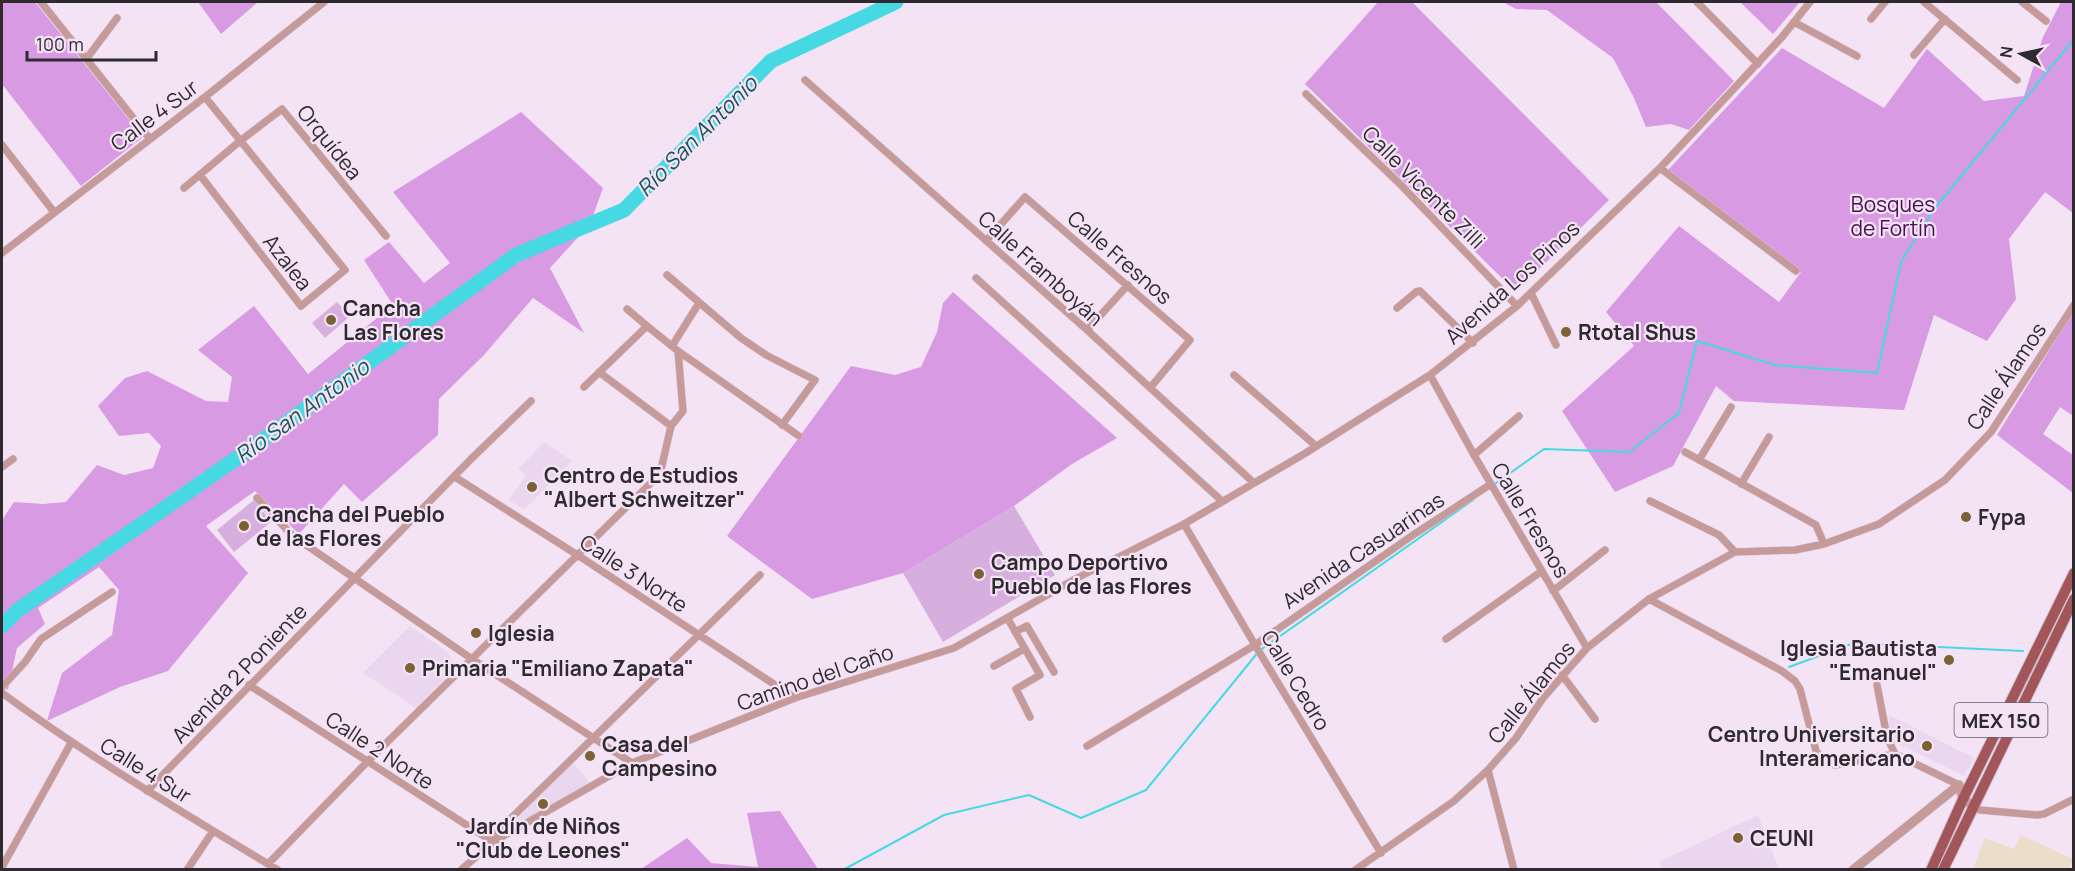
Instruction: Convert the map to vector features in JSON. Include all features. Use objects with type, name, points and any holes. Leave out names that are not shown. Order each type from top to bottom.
[{"type":"main road","name":"MEX 150","points":[[1931,870],[2073,573]]},
{"type":"main road","name":"MEX 150","points":[[1943,870],[2073,599]]},
{"type":"street","points":[[41,2],[150,139]]},
{"type":"street","name":"Calle 4 Sur","points":[[2,253],[324,2]]},
{"type":"street","points":[[1697,2],[1758,64]]},
{"type":"street","name":"Avenida Los Pinos","points":[[1184,524],[1430,375],[1473,343],[1531,293],[1660,168],[1758,64],[1810,2]]},
{"type":"street","points":[[1871,18],[1885,2]]},
{"type":"street","points":[[1924,2],[2017,80]]},
{"type":"street","points":[[2022,2],[2046,21]]},
{"type":"street","points":[[87,58],[117,18]]},
{"type":"street","points":[[1914,55],[1945,19]]},
{"type":"street","points":[[1794,22],[1857,56]]},
{"type":"street","name":"Calle Framboyán","points":[[805,80],[1087,330],[1254,483]]},
{"type":"street","name":"Calle Vicente Zilli","points":[[1306,94],[1400,184],[1517,306]]},
{"type":"street","name":"Azalea","points":[[200,175],[301,306],[345,270],[205,97]]},
{"type":"street","name":"Orquídea","points":[[240,141],[282,110],[386,236]]},
{"type":"street","points":[[184,188],[240,141]]},
{"type":"street","points":[[2,145],[54,212]]},
{"type":"street","points":[[1660,168],[1796,271]]},
{"type":"street","name":"Calle Fresnos","points":[[986,241],[1025,197],[1190,340],[1150,388]]},
{"type":"street","points":[[667,275],[741,338],[766,355],[815,380],[782,425]]},
{"type":"street","points":[[976,279],[1222,501]]},
{"type":"street","points":[[1087,330],[1128,285]]},
{"type":"street","points":[[1397,308],[1420,291],[1473,343]]},
{"type":"street","points":[[1531,293],[1556,345]]},
{"type":"street","points":[[268,864],[368,761],[660,474],[671,426],[683,411],[675,349],[699,303]]},
{"type":"street","name":"Calle Álamos","points":[[1355,870],[1454,801],[1488,770],[1516,738],[1562,675],[1587,648],[1649,599],[1736,552],[1795,550],[1824,544],[1879,524],[1945,480],[1991,432],[2073,305]]},
{"type":"street","points":[[627,309],[675,349],[799,436]]},
{"type":"street","points":[[584,387],[646,326]]},
{"type":"street","points":[[599,372],[671,426]]},
{"type":"street","points":[[1234,375],[1316,446]]},
{"type":"street","name":"Calle Fresnos","points":[[1430,375],[1473,455],[1587,648]]},
{"type":"street","name":"Avenida 2 Poniente","points":[[147,791],[354,578],[531,401]]},
{"type":"street","points":[[1699,460],[1731,408]]},
{"type":"street","points":[[1473,455],[1519,416]]},
{"type":"street","points":[[1741,484],[1769,437]]},
{"type":"street","points":[[1685,452],[1816,525],[1824,544]]},
{"type":"street","points":[[2,467],[14,459]]},
{"type":"street","name":"Calle 3 Norte","points":[[455,477],[795,698]]},
{"type":"street","name":"Avenida Casuarinas","points":[[1087,746],[1255,645],[1413,535],[1491,484]]},
{"type":"street","points":[[257,498],[293,536],[472,659],[632,763]]},
{"type":"street","points":[[1650,501],[1701,524],[1719,535],[1736,552]]},
{"type":"street","name":"Calle Cedro","points":[[1184,524],[1381,853]]},
{"type":"street","name":"Camino del Caño","points":[[461,870],[494,842],[632,763],[795,698],[954,648],[1077,578],[1184,524]]},
{"type":"street","points":[[1553,591],[1605,550]]},
{"type":"street","points":[[1446,639],[1542,571]]},
{"type":"street","points":[[494,842],[498,831],[760,575]]},
{"type":"street","points":[[2,687],[25,662],[41,639],[112,592]]},
{"type":"street","points":[[1649,599],[1782,671],[1795,681],[1800,689],[1816,751],[1825,761],[1835,765],[1895,754],[1959,785],[1963,799],[1980,810],[2037,815],[2044,814],[2073,799]]},
{"type":"street","points":[[1008,619],[1040,675],[1016,689],[1030,717]]},
{"type":"street","points":[[1015,632],[1027,626],[1054,672]]},
{"type":"street","points":[[994,666],[1024,650]]},
{"type":"street","points":[[1562,675],[1595,719]]},
{"type":"street","name":"Calle 2 Norte","points":[[249,685],[494,842]]},
{"type":"street","points":[[1877,685],[1887,737],[1895,754]]},
{"type":"street","name":"Calle 4 Sur","points":[[2,693],[71,742],[147,791],[278,870]]},
{"type":"street","points":[[2,867],[71,742]]},
{"type":"street","points":[[1488,770],[1514,870]]},
{"type":"street","points":[[1853,870],[1959,785]]},
{"type":"street","points":[[187,870],[213,831]]},
{"type":"shaded area","name":"Cancha Las Flores","points":[[337,302],[350,316],[325,338],[312,323]]},
{"type":"shaded area","name":"Centro de Estudios \"Albert Schweitzer\"","points":[[544,442],[572,461],[524,510],[509,500],[526,475],[518,469]]},
{"type":"shaded area","name":"Cancha del Pueblo de las Flores","points":[[254,500],[271,522],[234,552],[217,530]]},
{"type":"shaded area","name":"Campo Deportivo Pueblo de las Flores","points":[[1014,506],[1055,575],[943,642],[903,573]]},
{"type":"shaded area","name":"Primaria \"Emiliano Zapata\"","points":[[410,626],[448,652],[453,665],[452,671],[416,708],[363,673]]},
{"type":"shaded area","name":"Centro Universitario Interamericano","points":[[1889,715],[1974,758],[1964,776],[1897,743],[1889,729]]},
{"type":"shaded area","name":"Jardín de Niños \"Club de Leones\"","points":[[572,761],[590,783],[513,829],[511,826]]},
{"type":"shaded area","name":"CEUNI","points":[[1758,815],[1779,869],[1663,869],[1659,862]]},
{"type":"shaded area","points":[[2021,835],[2073,859],[2073,862],[2068,869],[1973,869],[1985,838],[2014,849]]},
{"type":"green space","points":[[2,2],[35,2],[143,137],[81,186],[2,84]]},
{"type":"green space","points":[[198,2],[258,2],[221,34]]},
{"type":"green space","points":[[1378,2],[1412,2],[1609,200],[1516,292],[1305,84]]},
{"type":"green space","points":[[1503,2],[1656,2],[1734,81],[1689,130],[1671,124],[1646,127],[1613,58],[1547,10],[1516,9]]},
{"type":"green space","points":[[1740,2],[1800,2],[1773,34]]},
{"type":"green space","name":"Bosques de Fortín","points":[[2061,2],[2073,2],[2073,213],[2045,192],[2009,239],[2016,299],[1987,341],[1934,315],[1904,410],[1734,401],[1716,386],[1673,466],[1615,492],[1562,411],[1634,346],[1606,312],[1679,226],[1779,302],[1801,272],[1667,171],[1782,48],[1884,108],[1927,49],[1984,101],[2024,96],[2043,37]]},
{"type":"green space","points":[[521,112],[603,188],[590,224],[550,268],[584,333],[533,298],[484,355],[439,399],[438,435],[362,502],[344,484],[299,534],[255,491],[206,526],[248,573],[168,671],[120,687],[47,721],[62,673],[112,635],[119,590],[99,567],[38,608],[45,624],[17,648],[8,690],[2,686],[2,520],[14,502],[43,504],[66,502],[97,465],[124,475],[153,468],[161,446],[149,433],[119,436],[98,406],[125,378],[147,371],[206,401],[228,402],[232,377],[198,350],[254,306],[308,374],[393,305],[364,260],[389,242],[424,283],[450,263],[393,192]]},
{"type":"green space","points":[[953,292],[1117,438],[1072,464],[1014,506],[903,573],[812,599],[727,536],[851,366],[895,375],[921,367],[937,332],[943,303]]},
{"type":"green space","points":[[2073,312],[2073,416],[2060,407],[2043,434],[2073,455],[2073,493],[1997,435]]},
{"type":"green space","points":[[780,811],[818,869],[641,869],[687,838],[711,863],[758,867],[747,813]]},
{"type":"waterway","name":"Río San Antonio","points":[[2,626],[18,610],[253,447],[516,255],[624,210],[771,61],[896,2]]},
{"type":"waterway","points":[[1492,486],[1544,449],[1629,452],[1679,413],[1697,341],[1775,365],[1877,373],[1901,262],[1935,208],[2074,39]]},
{"type":"waterway","points":[[843,870],[944,815],[1029,795],[1081,818],[1146,790],[1259,651],[1473,500]]},
{"type":"waterway","points":[[1789,667],[1854,643],[2023,651]]},
{"type":"place","name":"Cancha Las Flores","points":[[331,320]]},
{"type":"place","name":"Rtotal Shus","points":[[1566,332]]},
{"type":"place","name":"Centro de Estudios \"Albert Schweitzer\"","points":[[532,487]]},
{"type":"place","name":"Fypa","points":[[1966,517]]},
{"type":"place","name":"Cancha del Pueblo de las Flores","points":[[244,526]]},
{"type":"place","name":"Campo Deportivo Pueblo de las Flores","points":[[979,574]]},
{"type":"place","name":"Iglesia","points":[[476,633]]},
{"type":"place","name":"Iglesia Bautista \"Emanuel\"","points":[[1949,660]]},
{"type":"place","name":"Primaria \"Emiliano Zapata\"","points":[[410,668]]},
{"type":"place","name":"Centro Universitario Interamericano","points":[[1927,746]]},
{"type":"place","name":"Casa del Campesino","points":[[590,756]]},
{"type":"place","name":"Jardín de Niños \"Club de Leones\"","points":[[543,804]]},
{"type":"place","name":"CEUNI","points":[[1738,838]]}]
